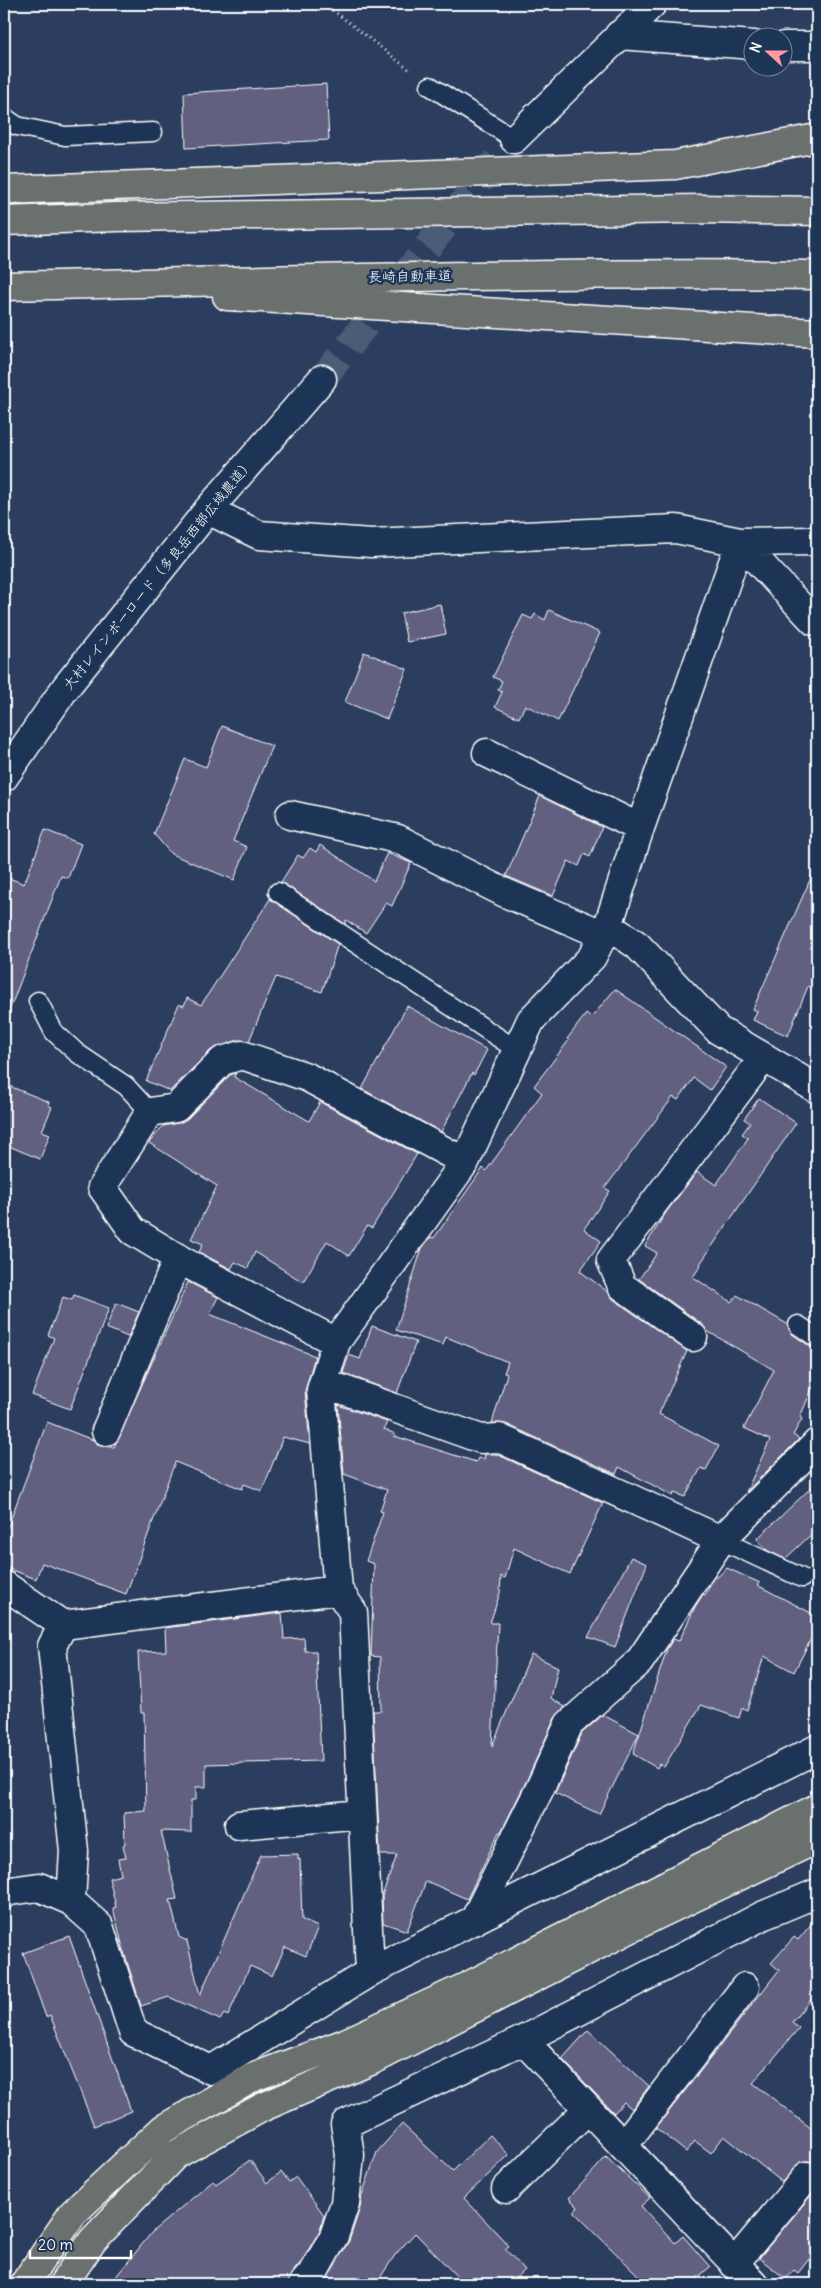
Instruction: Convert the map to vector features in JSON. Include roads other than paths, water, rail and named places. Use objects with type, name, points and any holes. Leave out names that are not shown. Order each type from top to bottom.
[{"type":"highway","points":[[4,190],[675,165],[817,138]]},
{"type":"highway","points":[[4,221],[137,217],[699,209],[817,211]]},
{"type":"highway","name":"長崎自動車道","points":[[4,286],[353,277],[672,274],[817,275]]},
{"type":"highway","points":[[58,285],[817,333]]},
{"type":"highway","points":[[24,2284],[73,2213],[163,2129],[254,2077],[345,2043],[470,1985],[817,1808]]},
{"type":"highway","points":[[63,2284],[93,2240],[175,2155],[263,2107],[376,2059],[657,1915],[817,1839]]},
{"type":"street","points":[[514,139],[652,4]]},
{"type":"street","points":[[619,35],[744,44]]},
{"type":"street","points":[[794,46],[817,46]]},
{"type":"street","name":"大村レインボーロード（多良岳西部広域農道）","points":[[4,777],[66,687],[208,510],[322,379]]},
{"type":"street","points":[[208,510],[259,535],[371,543],[676,529],[740,542],[817,541]]},
{"type":"street","points":[[740,542],[814,621]]},
{"type":"street","points":[[370,1972],[352,1612],[338,1590],[321,1390],[336,1342],[465,1162],[531,1020],[592,958],[606,931],[740,542]]},
{"type":"street","points":[[487,753],[640,828]]},
{"type":"street","points":[[290,816],[398,839],[503,892],[637,944],[718,1030],[816,1084]]},
{"type":"street","points":[[336,1342],[178,1258],[134,1231],[102,1187],[150,1112],[176,1108],[222,1061],[242,1055],[307,1077],[465,1162]]},
{"type":"street","points":[[693,1337],[622,1286],[610,1260],[764,1057]]},
{"type":"street","points":[[106,1431],[178,1258]]},
{"type":"street","points":[[324,1383],[481,1439],[499,1438],[721,1540]]},
{"type":"street","points":[[474,1921],[540,1788],[569,1724],[639,1662],[721,1540],[817,1443]]},
{"type":"street","points":[[4,1586],[63,1626],[338,1590]]},
{"type":"street","points":[[63,1626],[52,1646],[74,1851],[71,1901]]},
{"type":"street","points":[[4,1894],[10,1891],[39,1887],[71,1901],[99,1926],[133,2032],[210,2070],[370,1972],[817,1749]]},
{"type":"street","points":[[239,1825],[362,1814]]},
{"type":"street","points":[[303,2284],[315,2270],[334,2236],[345,2203],[350,2155],[345,2124],[523,2040],[762,1916],[816,1894]]},
{"type":"street","points":[[623,2146],[745,1987]]},
{"type":"street","points":[[523,2040],[747,2279],[807,2176]]},
{"type":"street","points":[[506,2189],[588,2108]]},
{"type":"lane","points":[[430,86],[514,139]]},
{"type":"lane","points":[[4,117],[16,126],[66,136],[153,132]]},
{"type":"lane","points":[[278,892],[517,1050]]},
{"type":"lane","points":[[38,1001],[54,1032],[77,1054],[126,1086],[150,1112]]},
{"type":"lane","points":[[798,1324],[817,1338]]},
{"type":"lane","points":[[721,1540],[802,1578]]},
{"type":"tunnel","points":[[322,379],[514,139]]}]
